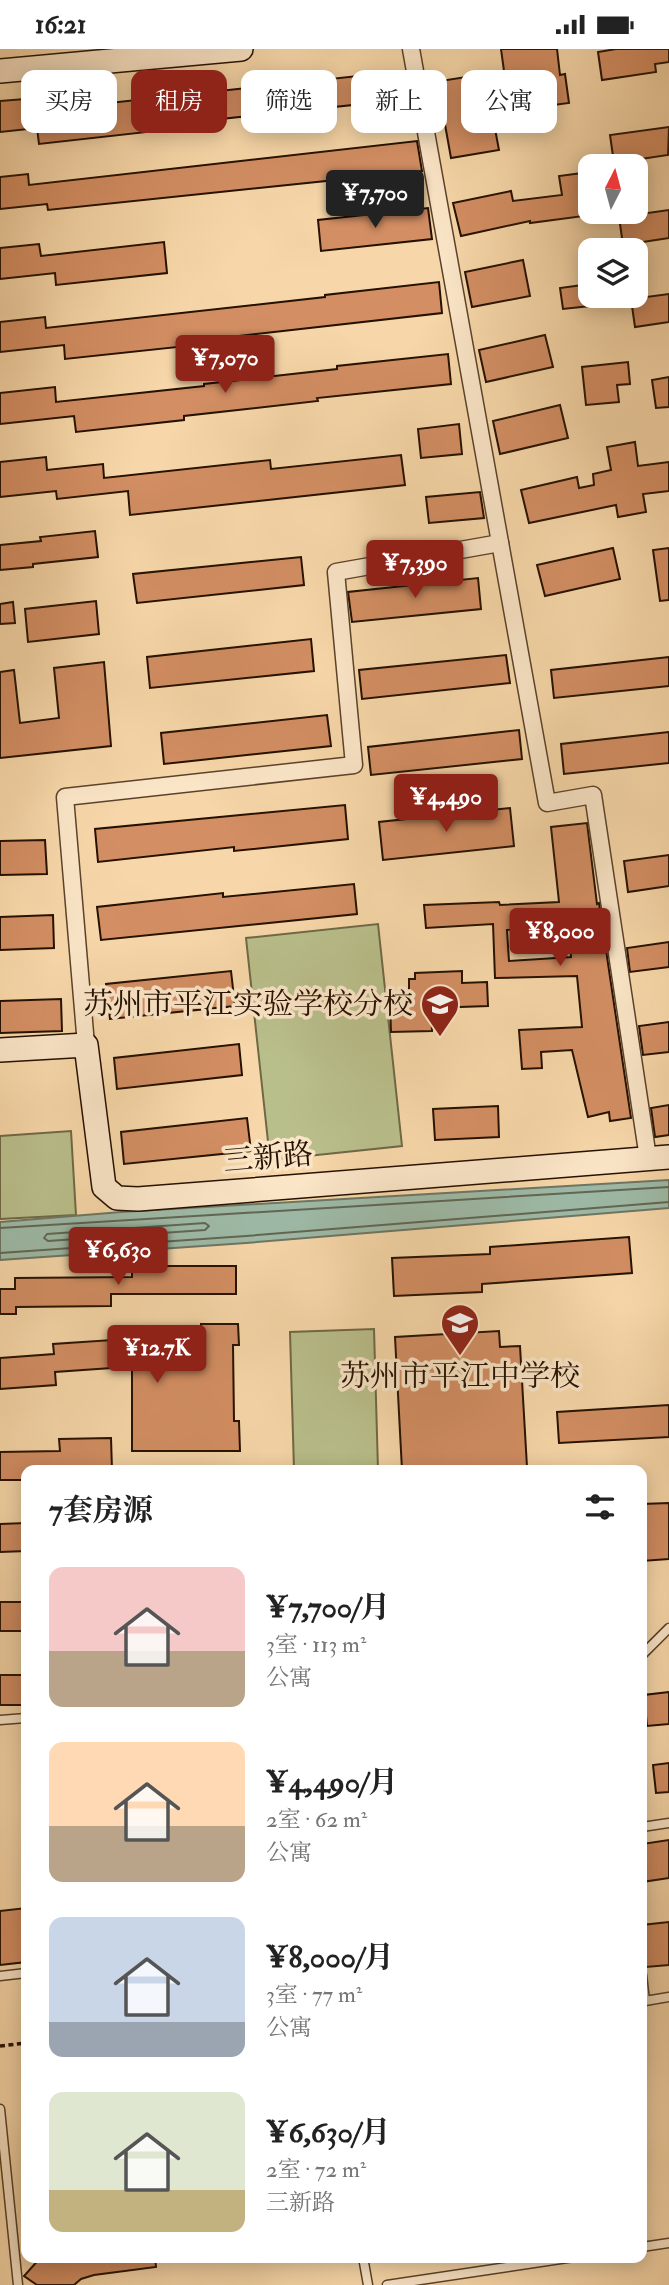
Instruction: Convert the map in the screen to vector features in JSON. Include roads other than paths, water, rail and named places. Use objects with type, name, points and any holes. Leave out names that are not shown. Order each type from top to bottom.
[{"type":"street","points":[[0,71],[241,49]]},
{"type":"street","points":[[411,49],[547,803],[593,795],[659,1158]]},
{"type":"street","points":[[0,1050],[86,1045],[65,797],[354,765],[336,572],[500,543]]},
{"type":"street","name":"三新路","points":[[86,1045],[104,1187],[117,1198],[138,1199],[659,1158]]},
{"type":"lane","points":[[647,1650],[669,1628]]},
{"type":"lane","points":[[0,1720],[21,1718]]},
{"type":"lane","points":[[647,1826],[669,1823]]},
{"type":"lane","points":[[0,1976],[21,1974]]},
{"type":"lane","points":[[647,2001],[669,1997]]},
{"type":"lane","points":[[0,2109],[18,2285]]},
{"type":"lane","points":[[647,2247],[669,2243]]},
{"type":"lane","points":[[364,2263],[368,2285]]},
{"type":"lane","points":[[387,2285],[534,2263]]},
{"type":"water","points":[[669,1180],[669,1208],[246,1243],[0,1260],[0,1222],[121,1212]]},
{"type":"place","name":"苏州市平江实验学校分校","points":[[440,1038]]},
{"type":"place","name":"苏州市平江中学校","points":[[460,1357]]}]
